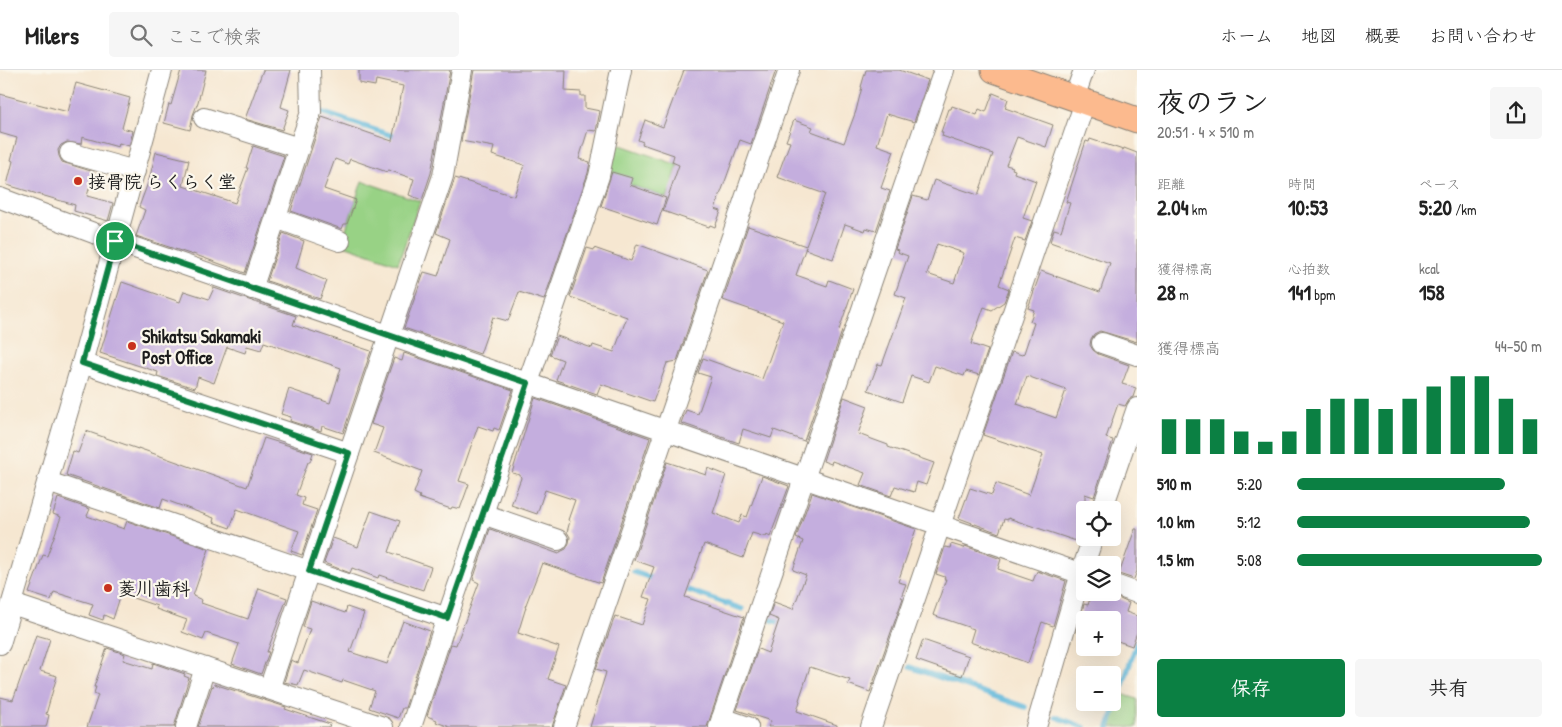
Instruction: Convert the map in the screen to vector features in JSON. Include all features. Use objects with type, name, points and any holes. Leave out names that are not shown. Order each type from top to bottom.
[{"type":"main road","points":[[994,70],[1137,120]]},
{"type":"street","points":[[0,644],[82,363],[162,70]]},
{"type":"street","points":[[252,288],[311,112],[310,70]]},
{"type":"street","points":[[270,689],[443,176],[462,70]]},
{"type":"street","points":[[411,727],[599,176],[621,70]]},
{"type":"street","points":[[564,727],[789,70]]},
{"type":"street","points":[[748,727],[720,722],[944,70]]},
{"type":"street","points":[[871,727],[941,526],[1080,100],[1084,70]]},
{"type":"street","points":[[204,118],[299,148]]},
{"type":"street","points":[[70,153],[135,171]]},
{"type":"street","points":[[0,198],[115,241],[1076,572]]},
{"type":"street","points":[[276,218],[340,241]]},
{"type":"street","points":[[1102,343],[1137,355]]},
{"type":"street","points":[[82,363],[349,453]]},
{"type":"street","points":[[1105,501],[1137,408]]},
{"type":"street","points":[[48,482],[447,618]]},
{"type":"street","points":[[483,514],[558,540]]},
{"type":"street","points":[[1121,587],[1137,592]]},
{"type":"street","points":[[1036,727],[1076,597]]},
{"type":"street","points":[[12,604],[383,727]]},
{"type":"street","points":[[186,727],[205,668]]},
{"type":"green space","points":[[612,142],[678,165],[667,198],[605,176]]},
{"type":"green space","points":[[362,181],[420,201],[398,264],[341,244]]},
{"type":"green space","points":[[1122,694],[1137,699],[1137,727],[1111,727],[1116,711],[1121,711]]},
{"type":"building","points":[[181,70],[206,70],[190,130],[164,123]]},
{"type":"building","points":[[263,70],[291,70],[281,107],[289,110],[282,130],[245,119]]},
{"type":"building","points":[[359,70],[450,70],[431,173],[422,200],[409,195],[414,179],[350,159],[348,164],[335,159],[324,189],[356,200],[347,224],[344,224],[342,229],[291,211],[322,117],[392,141],[403,86],[376,80],[375,86],[359,83]]},
{"type":"building","points":[[474,70],[566,70],[565,91],[581,92],[581,96],[585,96],[585,108],[600,111],[596,131],[588,130],[579,159],[590,162],[588,173],[544,300],[519,292],[508,321],[493,317],[480,354],[404,328],[424,272],[438,276],[450,239],[436,233],[455,178],[514,196],[524,165],[492,155],[494,147],[461,141]]},
{"type":"building","points":[[684,70],[776,70],[751,144],[740,140],[715,209],[721,211],[715,227],[710,225],[709,227],[663,211],[679,165],[672,162],[674,155],[642,144],[643,142],[638,140],[645,120],[663,127]]},
{"type":"building","points":[[866,70],[899,70],[928,80],[914,122],[887,114],[877,145],[894,151],[881,188],[890,191],[876,231],[866,228],[865,231],[845,224],[833,259],[805,249],[796,275],[827,286],[829,280],[853,289],[839,330],[842,331],[804,441],[774,430],[771,438],[743,429],[739,443],[681,423],[686,410],[698,414],[711,377],[698,373],[703,358],[762,379],[783,321],[723,300],[748,226],[806,246],[825,194],[777,177],[790,142],[786,141],[794,120],[813,127],[811,131],[844,143],[856,111]]},
{"type":"building","points":[[76,83],[130,98],[122,128],[133,131],[129,146],[119,143],[118,147],[82,137],[81,144],[67,142],[61,145],[58,150],[62,162],[94,172],[87,196],[113,203],[108,221],[74,211],[75,205],[7,185],[17,138],[0,133],[0,94],[68,112]]},
{"type":"building","points":[[993,93],[1008,99],[1005,108],[1053,125],[1046,147],[1017,137],[1006,165],[1013,167],[1014,173],[1036,181],[1023,218],[1032,221],[1025,241],[1015,238],[999,285],[1009,289],[1004,302],[992,310],[984,307],[971,344],[988,350],[979,375],[966,371],[964,376],[935,366],[929,382],[911,376],[902,402],[868,390],[878,364],[882,365],[906,298],[895,294],[908,256],[897,252],[898,250],[895,249],[913,196],[927,200],[934,180],[978,195],[993,154],[942,136],[943,132],[941,132],[949,109],[952,106],[977,115],[979,109],[986,112]],"holes":[[[937,244],[964,253],[954,283],[927,274]]]},
{"type":"building","points":[[1090,139],[1137,153],[1137,342],[1100,331],[1094,334],[1090,345],[1098,354],[1129,365],[1122,384],[1136,388],[1133,397],[1129,399],[1125,406],[1118,404],[1106,438],[1113,440],[1094,497],[1085,494],[1085,501],[1076,501],[1076,541],[1008,518],[1008,520],[1004,519],[999,533],[959,518],[970,488],[992,495],[996,483],[1029,495],[1043,455],[983,435],[1012,352],[1022,355],[1024,353],[1034,323],[1030,321],[1034,310],[1028,308],[1041,271],[1100,292],[1110,263],[1050,242],[1054,229],[1061,231],[1070,203],[1066,202],[1086,141],[1089,142]],"holes":[[[1027,376],[1066,390],[1056,418],[1017,404]]]},
{"type":"building","points":[[253,146],[284,156],[245,273],[136,236],[145,210],[139,207],[149,180],[156,152],[189,160],[183,186],[235,203],[248,168],[246,168]]},
{"type":"building","points":[[612,172],[632,178],[630,185],[666,198],[657,225],[601,206]]},
{"type":"building","points":[[283,233],[304,241],[296,268],[327,281],[320,299],[267,281]]},
{"type":"building","points":[[637,244],[708,270],[677,361],[667,363],[653,402],[601,384],[597,394],[556,380],[563,360],[550,355],[557,336],[592,348],[593,345],[614,352],[627,317],[570,297],[587,248],[594,250],[594,248],[631,261]]},
{"type":"building","points":[[122,282],[180,302],[184,291],[209,299],[214,288],[296,316],[293,325],[371,351],[343,433],[322,426],[321,431],[290,421],[291,417],[281,414],[289,389],[330,403],[341,368],[264,342],[261,350],[247,346],[245,353],[227,347],[214,383],[198,377],[195,388],[157,376],[158,372],[100,353]]},
{"type":"building","points":[[404,353],[513,390],[499,430],[494,428],[493,431],[478,426],[459,481],[469,484],[460,509],[452,507],[451,509],[419,498],[420,496],[414,493],[422,471],[374,453],[383,428],[371,424],[394,358],[402,361]]},
{"type":"building","points":[[844,397],[868,406],[858,434],[934,463],[926,485],[917,482],[914,492],[895,486],[891,496],[860,485],[865,473],[832,461],[831,464],[823,461]]},
{"type":"building","points":[[535,398],[650,438],[601,583],[542,563],[525,607],[518,633],[559,647],[548,679],[566,685],[552,727],[450,727],[436,722],[437,720],[427,716],[451,644],[456,645],[479,583],[473,580],[490,529],[559,554],[566,549],[569,543],[570,537],[567,532],[570,521],[568,520],[575,500],[545,490],[537,514],[511,505],[521,478],[520,475],[512,473]]},
{"type":"building","points":[[86,431],[247,487],[264,438],[313,453],[296,495],[304,498],[302,505],[317,510],[302,555],[291,551],[299,531],[237,509],[230,528],[213,522],[214,518],[163,499],[160,508],[66,475],[73,451],[78,453]]},
{"type":"building","points":[[667,462],[706,475],[708,468],[726,475],[713,513],[739,523],[742,515],[747,517],[762,476],[789,486],[770,537],[752,533],[743,558],[704,544],[685,597],[744,617],[707,727],[590,727],[606,672],[596,669],[615,616],[642,625],[651,599],[643,597],[654,567],[634,560]]},
{"type":"building","points":[[812,493],[916,529],[898,582],[906,584],[901,597],[903,598],[870,692],[848,684],[850,680],[810,667],[797,711],[837,725],[837,727],[768,727],[771,721],[737,710],[758,649],[768,653],[779,620],[769,616],[774,602],[793,609],[806,575],[793,570],[803,541],[796,538]]},
{"type":"building","points":[[58,498],[90,509],[87,516],[124,529],[127,521],[209,549],[193,596],[202,600],[201,603],[248,619],[259,588],[287,598],[261,674],[232,664],[239,644],[206,633],[203,640],[182,632],[187,620],[156,609],[157,606],[121,594],[113,619],[104,615],[103,620],[89,615],[93,604],[54,592],[51,600],[29,593],[43,555],[47,556],[61,517],[53,514]]},
{"type":"building","points":[[371,511],[400,521],[389,552],[431,567],[423,590],[379,575],[378,578],[352,568],[350,573],[324,563],[333,538],[358,547]]},
{"type":"building","points":[[1135,529],[1137,529],[1137,571],[1134,579],[1121,575],[1121,568]]},
{"type":"building","points":[[951,544],[964,548],[965,546],[1001,559],[998,569],[1033,581],[1037,571],[1066,581],[1053,626],[1042,622],[1028,663],[970,642],[974,629],[933,615],[946,579],[936,574],[945,547],[950,548]]},
{"type":"building","points":[[1121,599],[1129,603],[1126,612],[1137,616],[1137,632],[1132,646],[1121,642],[1121,611],[1082,611],[1084,604],[1088,605],[1089,601],[1121,601]]},
{"type":"building","points":[[311,601],[345,613],[347,607],[364,613],[350,652],[387,664],[403,621],[430,631],[405,708],[402,708],[398,718],[369,708],[375,691],[343,680],[342,683],[304,670],[298,685],[284,682],[291,660],[298,663],[310,629],[303,627]]},
{"type":"building","points":[[36,635],[50,639],[40,671],[57,676],[46,714],[49,715],[46,727],[0,727],[0,697],[13,700]]},
{"type":"building","points":[[923,640],[969,656],[962,676],[916,660]]},
{"type":"building","points":[[107,648],[125,654],[123,660],[152,669],[153,663],[185,674],[184,676],[189,678],[174,727],[87,727],[98,695],[94,693],[96,687],[94,687]]},
{"type":"building","points":[[214,684],[286,707],[285,709],[330,724],[329,727],[198,727]]},
{"type":"waterway","points":[[321,112],[399,138]]},
{"type":"waterway","points":[[634,572],[657,580]]},
{"type":"waterway","points":[[682,588],[742,609]]},
{"type":"waterway","points":[[772,620],[785,624]]},
{"type":"waterway","points":[[1109,727],[1137,642]]},
{"type":"waterway","points":[[910,667],[1025,707]]},
{"type":"waterway","points":[[1056,717],[1084,727]]},
{"type":"place","name":"接骨院 らくらく堂","points":[[78,181]]},
{"type":"place","name":"Shikatsu Sakamaki Post Office","points":[[132,346]]},
{"type":"place","name":"菱川歯科","points":[[108,588]]},
{"type":"route","points":[[115,241],[528,383],[447,618],[309,571],[349,453],[82,363],[115,241]]}]
